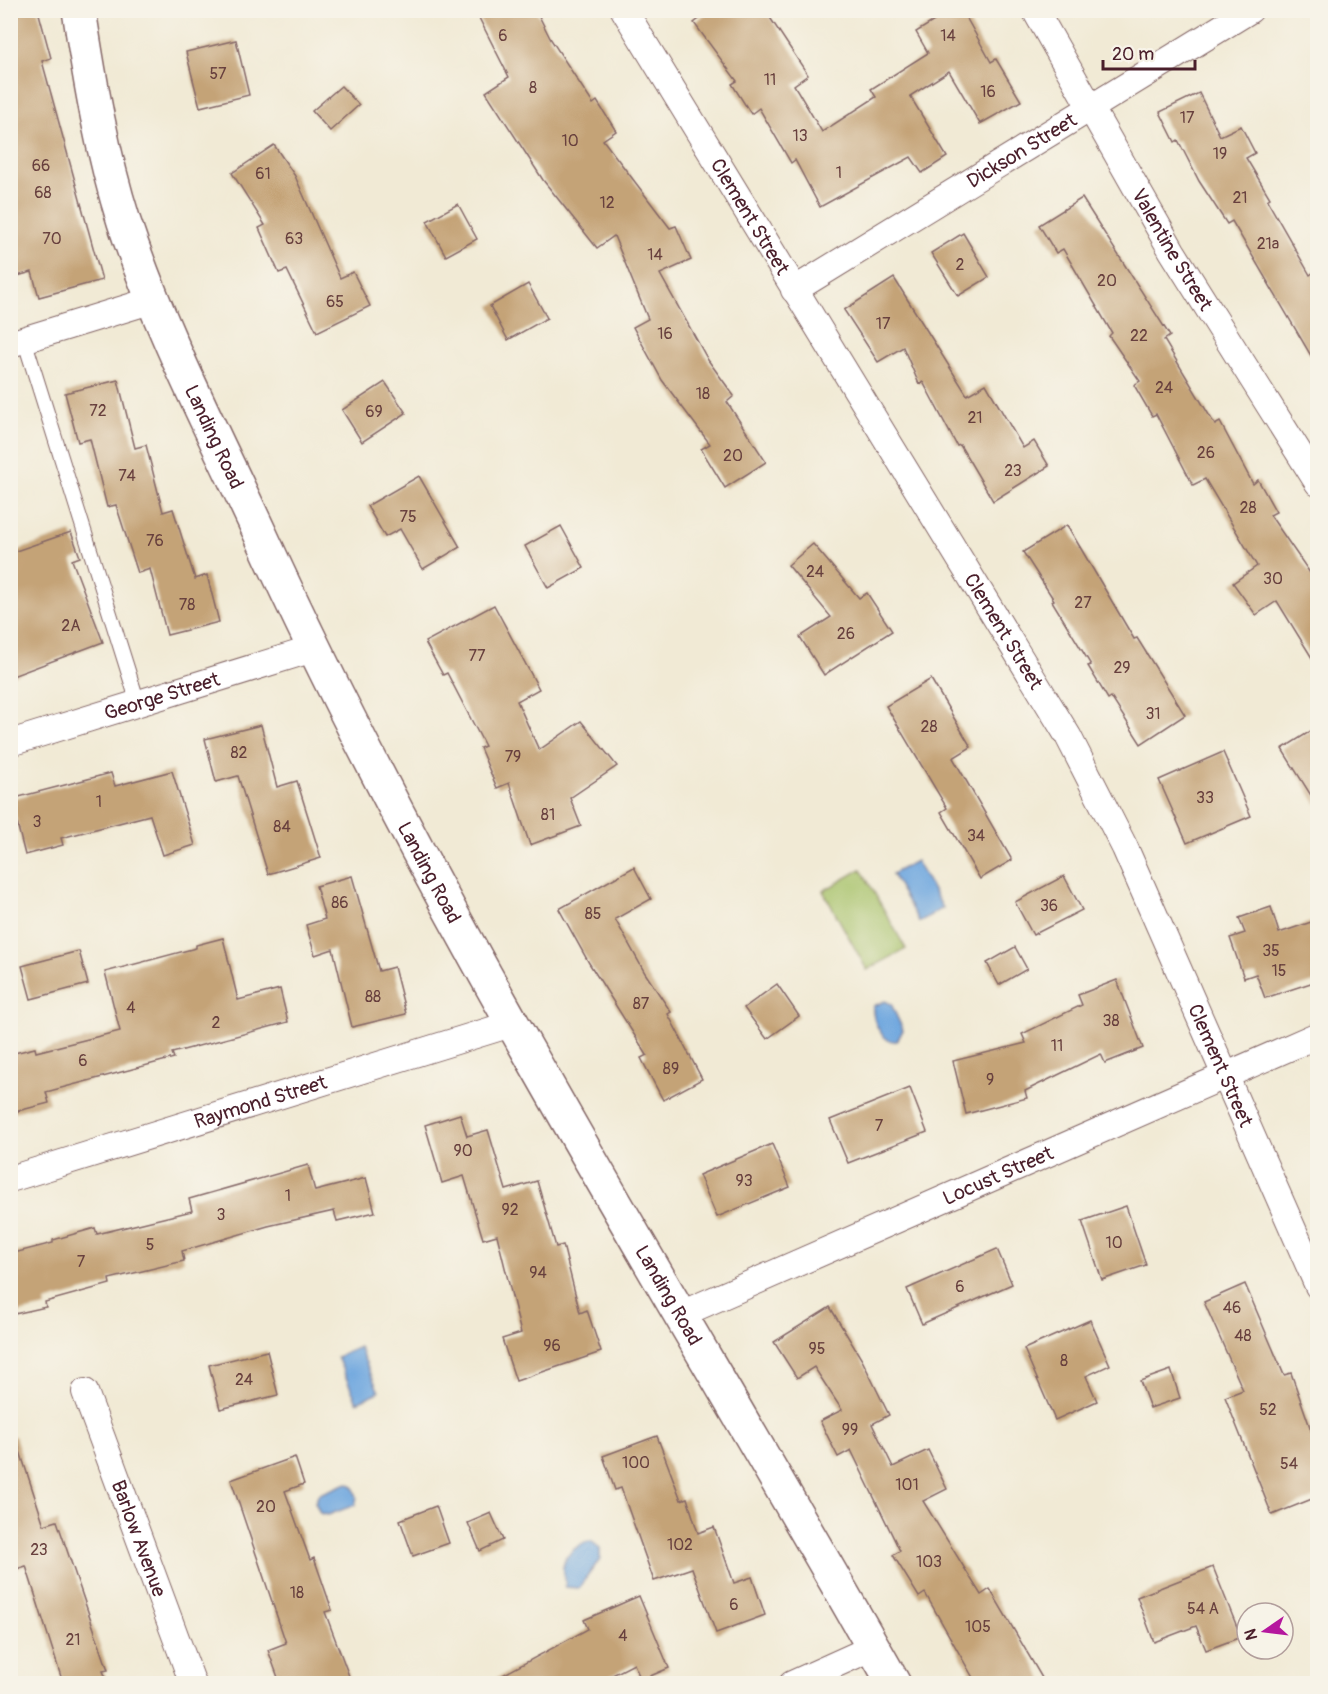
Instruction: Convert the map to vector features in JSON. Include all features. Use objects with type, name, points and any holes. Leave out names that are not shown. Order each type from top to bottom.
[{"type":"street","name":"Landing Road","points":[[80,10],[90,82],[114,185],[153,300],[313,649],[511,1024],[894,1683]]},
{"type":"street","name":"Clement Street","points":[[624,10],[1068,736],[1125,848],[1317,1286]]},
{"type":"street","name":"Valentine Street","points":[[1035,10],[1172,250],[1317,483]]},
{"type":"street","name":"Dickson Street","points":[[794,290],[1250,10]]},
{"type":"street","points":[[17,341],[153,300]]},
{"type":"street","name":"George Street","points":[[10,743],[313,649]]},
{"type":"street","name":"Raymond Street","points":[[10,1179],[511,1024]]},
{"type":"street","name":"Locust Street","points":[[679,1315],[1317,1035]]},
{"type":"street","name":"Barlow Avenue","points":[[85,1392],[194,1683]]},
{"type":"street","points":[[792,1683],[874,1647]]},
{"type":"lane","points":[[17,341],[138,703]]},
{"type":"green space","points":[[861,869],[906,949],[867,970],[823,891]]},
{"type":"water","points":[[916,861],[943,908],[919,922],[892,874]]},
{"type":"water","points":[[885,1001],[891,1004],[903,1030],[897,1041],[891,1041],[882,1034],[874,1018],[873,1006]]},
{"type":"water","points":[[359,1347],[379,1392],[357,1402],[337,1357]]},
{"type":"water","points":[[347,1483],[353,1486],[357,1497],[355,1505],[328,1515],[320,1513],[315,1502],[319,1494]]},
{"type":"water","points":[[591,1541],[600,1548],[600,1559],[579,1588],[565,1587],[563,1567],[567,1557],[575,1548]]},
{"type":"building","points":[[10,10],[38,10],[51,58],[42,61],[102,280],[39,297],[32,272],[10,278]]},
{"type":"building","points":[[475,10],[536,10],[550,38],[593,104],[597,101],[616,131],[603,140],[670,228],[676,226],[691,260],[660,274],[708,360],[734,396],[727,402],[766,462],[725,488],[701,449],[710,444],[662,380],[633,327],[648,319],[614,236],[597,248],[543,180],[486,92],[509,77]]},
{"type":"building","points":[[711,10],[765,10],[808,75],[794,85],[822,132],[876,97],[871,89],[928,53],[916,32],[952,10],[962,10],[991,62],[996,59],[1021,101],[980,124],[949,71],[910,96],[947,157],[922,173],[911,157],[820,207],[795,160],[791,163],[759,108],[751,114],[732,84],[737,81],[694,23]]},
{"type":"building","points":[[236,40],[249,95],[200,107],[186,52]]},
{"type":"building","points":[[341,86],[359,105],[330,131],[312,111]]},
{"type":"building","points":[[1199,93],[1220,136],[1241,126],[1255,153],[1246,158],[1270,198],[1267,200],[1310,275],[1317,270],[1317,366],[1232,221],[1227,224],[1199,181],[1178,140],[1175,142],[1160,112]]},
{"type":"building","points":[[274,145],[295,176],[340,278],[353,272],[370,306],[317,332],[287,270],[279,273],[259,228],[265,225],[232,173]]},
{"type":"building","points":[[1082,198],[1170,336],[1164,340],[1215,425],[1220,422],[1253,484],[1258,480],[1276,512],[1270,515],[1317,583],[1317,666],[1277,601],[1256,615],[1233,583],[1257,566],[1205,479],[1193,485],[1156,414],[1152,416],[1134,385],[1140,381],[1109,336],[1112,333],[1063,249],[1056,253],[1039,225]]},
{"type":"building","points":[[458,204],[477,239],[446,256],[427,221]]},
{"type":"building","points":[[963,233],[989,277],[958,296],[931,253]]},
{"type":"building","points":[[894,278],[967,395],[986,384],[1023,448],[1034,441],[1049,466],[993,501],[960,445],[957,446],[923,382],[919,384],[903,347],[878,362],[844,310]]},
{"type":"building","points":[[528,284],[547,318],[508,340],[490,306]]},
{"type":"building","points":[[118,380],[135,448],[146,445],[163,512],[173,509],[195,579],[207,575],[219,622],[167,635],[150,569],[138,573],[116,505],[107,507],[90,439],[78,442],[65,393]]},
{"type":"building","points":[[385,382],[406,413],[362,442],[342,410]]},
{"type":"building","points":[[419,476],[460,547],[423,569],[400,529],[385,537],[367,506]]},
{"type":"building","points":[[1067,525],[1134,639],[1137,638],[1185,715],[1141,744],[1111,697],[1108,699],[1088,666],[1091,665],[1052,601],[1054,600],[1023,552]]},
{"type":"building","points":[[561,526],[584,568],[548,588],[525,546]]},
{"type":"building","points":[[71,532],[80,557],[72,560],[103,642],[10,677],[10,553]]},
{"type":"building","points":[[813,544],[859,598],[867,593],[892,631],[824,675],[800,637],[831,617],[788,565]]},
{"type":"building","points":[[494,605],[539,689],[517,701],[539,750],[581,721],[617,766],[570,798],[581,826],[530,845],[509,783],[497,788],[480,748],[485,746],[447,673],[443,675],[425,642]]},
{"type":"building","points":[[931,679],[971,747],[953,758],[1012,860],[980,879],[941,812],[947,808],[886,706]]},
{"type":"building","points":[[261,725],[277,787],[297,781],[321,858],[268,874],[238,776],[216,782],[205,739]]},
{"type":"building","points":[[1317,727],[1317,805],[1282,749]]},
{"type":"building","points":[[1223,752],[1251,816],[1187,843],[1159,780]]},
{"type":"building","points":[[172,771],[195,845],[163,855],[150,815],[61,838],[63,845],[25,855],[11,799],[111,773],[115,786]]},
{"type":"building","points":[[634,867],[651,899],[615,919],[645,973],[671,1012],[668,1014],[702,1079],[663,1100],[641,1058],[647,1055],[589,963],[559,909]]},
{"type":"building","points":[[352,876],[379,971],[394,967],[406,1014],[352,1027],[333,949],[315,955],[306,925],[325,919],[316,886]]},
{"type":"building","points":[[1064,876],[1082,910],[1033,935],[1015,902]]},
{"type":"building","points":[[1271,907],[1279,933],[1317,920],[1317,981],[1265,998],[1256,974],[1244,978],[1230,938],[1245,933],[1239,918]]},
{"type":"building","points":[[223,938],[238,1000],[280,989],[288,1022],[172,1053],[174,1058],[46,1092],[49,1103],[10,1113],[10,1054],[35,1048],[36,1052],[120,1031],[105,972],[196,948],[196,945]]},
{"type":"building","points":[[1015,947],[1027,969],[999,985],[987,963]]},
{"type":"building","points":[[79,951],[88,984],[31,999],[22,966]]},
{"type":"building","points":[[1117,980],[1143,1048],[1105,1063],[1101,1054],[1025,1091],[1027,1098],[966,1114],[953,1061],[1026,1043],[1022,1034],[1082,1005],[1078,995]]},
{"type":"building","points":[[777,984],[799,1016],[767,1039],[744,1008]]},
{"type":"building","points":[[910,1088],[927,1132],[848,1163],[830,1120]]},
{"type":"building","points":[[460,1114],[467,1136],[488,1130],[506,1190],[537,1181],[556,1247],[563,1245],[580,1313],[587,1310],[601,1352],[516,1381],[502,1339],[521,1333],[497,1235],[483,1239],[464,1176],[442,1183],[425,1125]]},
{"type":"building","points":[[772,1144],[790,1187],[717,1217],[699,1175]]},
{"type":"building","points":[[308,1165],[315,1191],[366,1178],[375,1212],[337,1221],[334,1211],[268,1226],[182,1251],[184,1261],[109,1279],[110,1284],[45,1302],[46,1307],[10,1315],[10,1254],[53,1243],[53,1240],[95,1228],[97,1234],[192,1211],[189,1199]]},
{"type":"building","points":[[1126,1206],[1146,1265],[1102,1280],[1082,1221]]},
{"type":"building","points":[[997,1249],[1012,1284],[922,1324],[907,1289]]},
{"type":"building","points":[[1245,1284],[1284,1375],[1291,1373],[1317,1447],[1317,1497],[1272,1515],[1225,1397],[1243,1390],[1204,1302]]},
{"type":"building","points":[[830,1307],[862,1360],[889,1415],[872,1424],[893,1467],[928,1450],[947,1489],[923,1501],[981,1595],[990,1589],[1045,1683],[976,1683],[925,1593],[919,1597],[893,1555],[900,1551],[851,1450],[838,1457],[820,1421],[842,1410],[814,1367],[797,1378],[774,1342]]},
{"type":"building","points":[[1090,1320],[1110,1365],[1086,1376],[1097,1401],[1055,1420],[1024,1349]]},
{"type":"building","points":[[267,1351],[278,1395],[220,1409],[209,1365]]},
{"type":"building","points":[[1171,1370],[1180,1398],[1150,1408],[1140,1381]]},
{"type":"building","points":[[15,1436],[44,1525],[57,1521],[108,1670],[103,1671],[108,1683],[63,1683],[26,1566],[10,1571],[10,1437]]},
{"type":"building","points":[[657,1436],[681,1500],[687,1498],[698,1533],[714,1527],[734,1583],[752,1577],[765,1615],[716,1633],[692,1568],[654,1581],[621,1488],[615,1490],[603,1456]]},
{"type":"building","points":[[295,1457],[304,1484],[285,1491],[310,1560],[314,1558],[332,1610],[325,1612],[349,1676],[328,1683],[280,1683],[268,1650],[286,1643],[231,1480]]},
{"type":"building","points":[[436,1506],[449,1543],[413,1556],[400,1520]]},
{"type":"building","points":[[491,1513],[503,1540],[480,1551],[468,1523]]},
{"type":"building","points":[[1213,1567],[1235,1622],[1235,1639],[1206,1650],[1196,1626],[1154,1642],[1137,1597]]},
{"type":"building","points":[[639,1596],[669,1668],[641,1680],[634,1664],[597,1683],[488,1683],[588,1629],[584,1620]]}]
